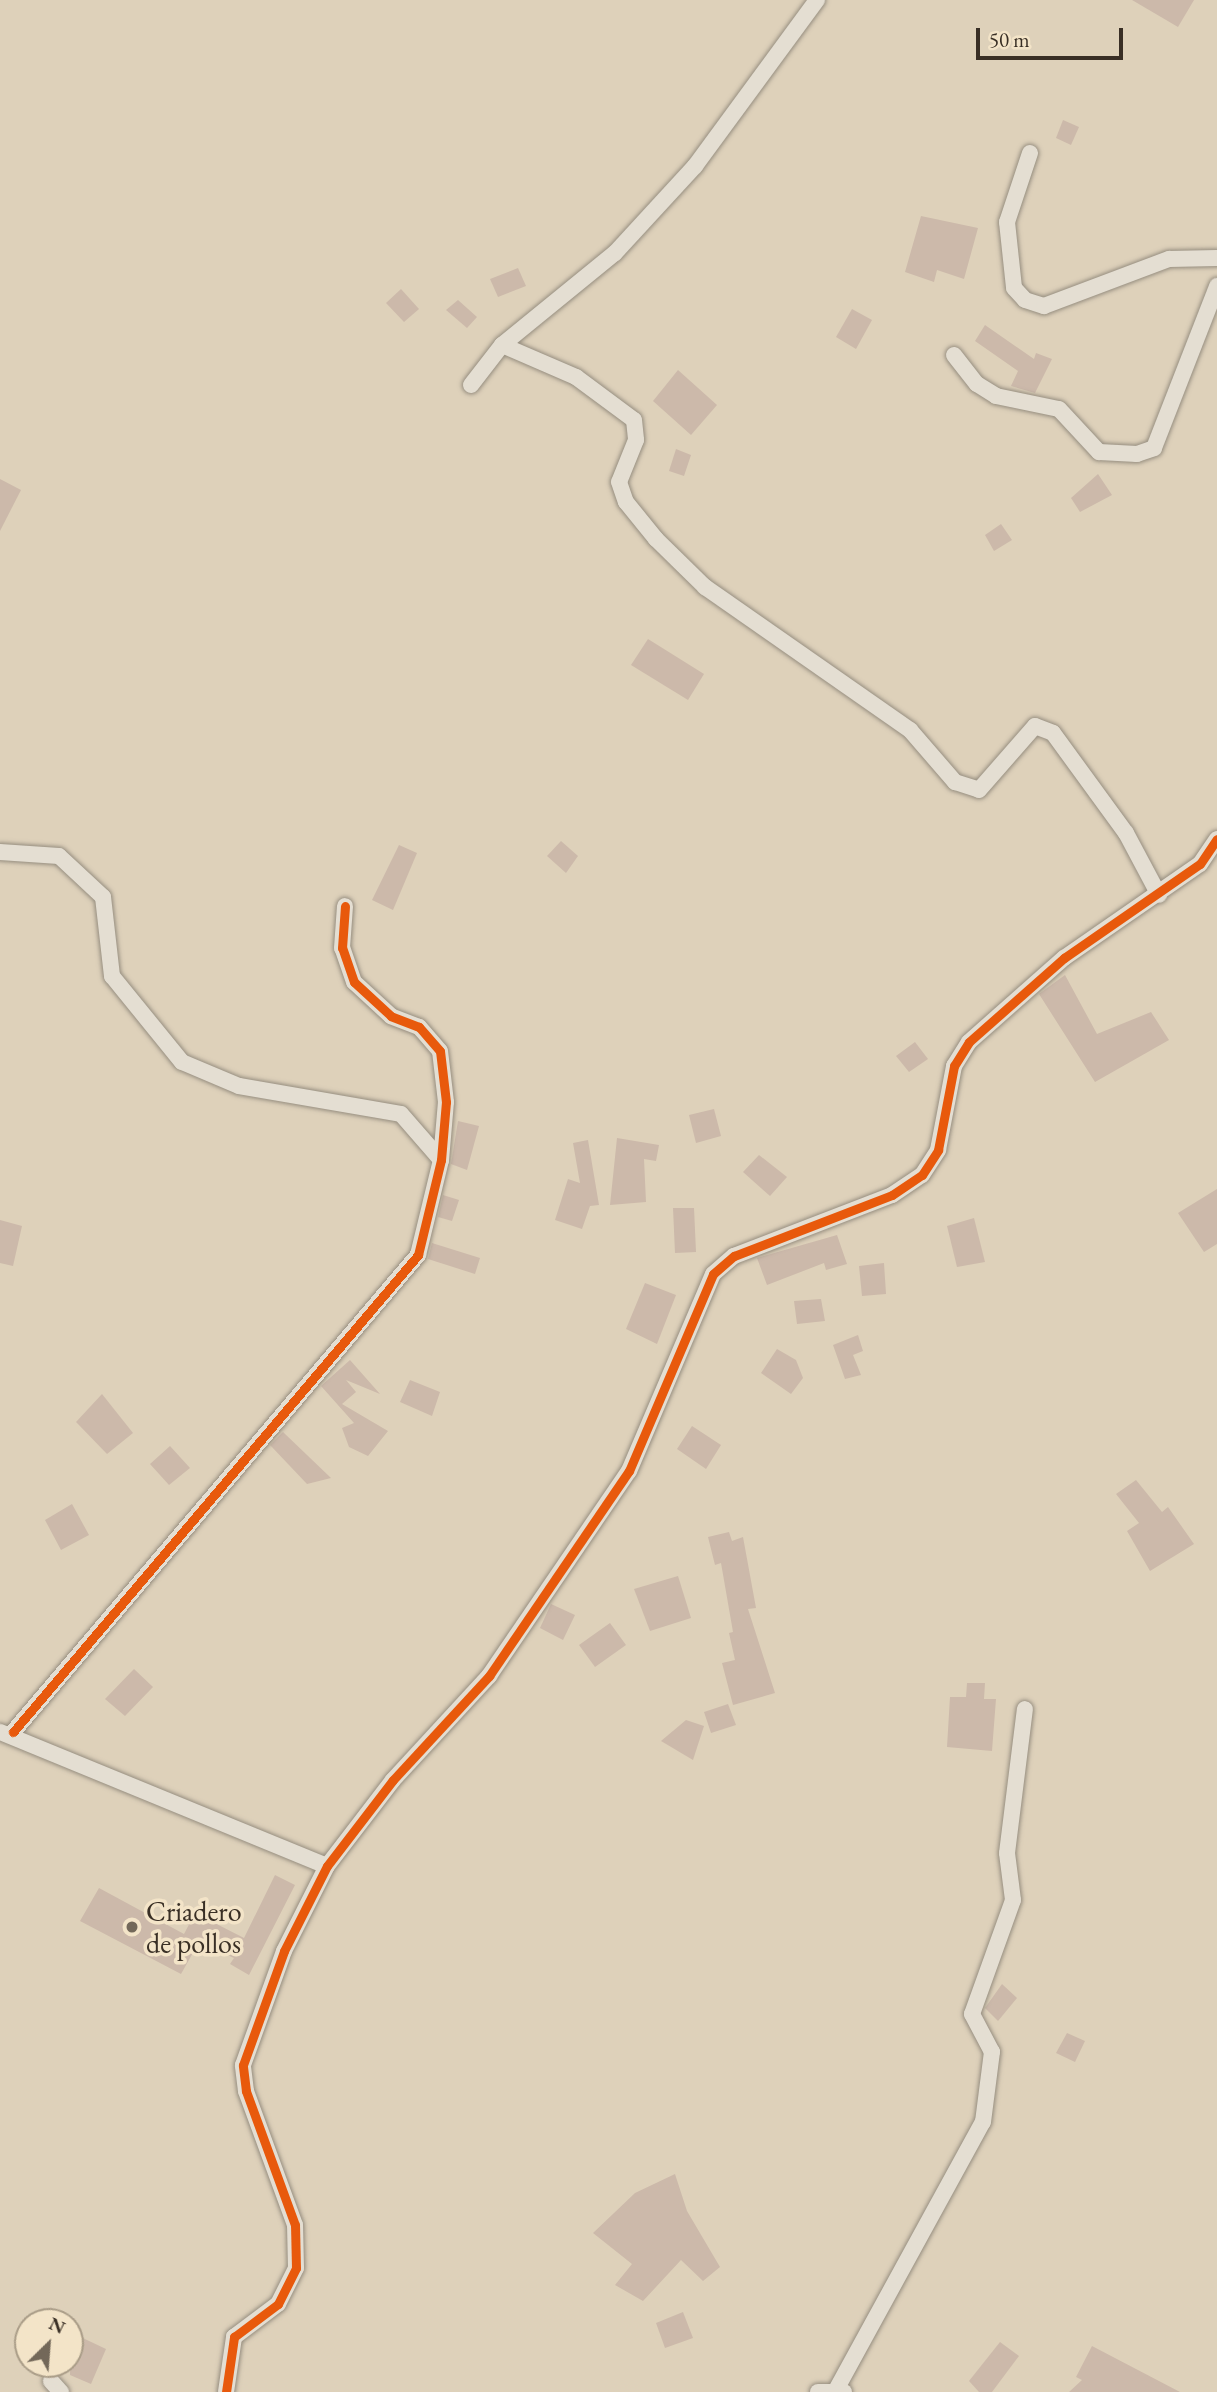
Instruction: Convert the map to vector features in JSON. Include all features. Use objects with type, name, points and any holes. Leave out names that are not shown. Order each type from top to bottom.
[{"type":"street","points":[[471,385],[502,345],[615,253],[677,185],[759,85],[817,0]]},
{"type":"street","points":[[1030,153],[1007,222],[1014,288],[1026,300],[1044,306],[1169,259],[1217,258]]},
{"type":"street","points":[[954,355],[996,396],[1059,409],[1099,453],[1137,454],[1154,449],[1217,286]]},
{"type":"street","points":[[502,345],[576,377],[634,421],[636,440],[619,482],[626,502],[656,539],[705,587],[910,730],[955,782],[979,790],[1035,726],[1053,733],[1126,833],[1159,895]]},
{"type":"street","points":[[233,2390],[227,2358],[234,2337],[278,2305],[296,2268],[295,2225],[246,2091],[243,2066],[273,1975],[327,1866],[393,1780],[489,1676],[629,1471],[713,1274],[734,1256],[892,1195],[922,1175],[938,1150],[954,1066],[969,1042],[1064,958],[1159,895],[1200,864],[1217,839]]},
{"type":"street","points":[[0,852],[59,856],[103,897],[112,976],[183,1062],[239,1086],[401,1114],[441,1160]]},
{"type":"street","points":[[327,1866],[6,1732],[418,1255],[441,1160],[446,1102],[440,1051],[419,1027],[391,1016],[354,982],[342,948],[345,906]]},
{"type":"street","points":[[818,2392],[840,2391],[983,2122],[992,2052],[972,2014],[1013,1900],[1007,1853],[1026,1709]]},
{"type":"building","points":[[1132,0],[1194,0],[1178,27]]},
{"type":"building","points":[[1063,120],[1079,127],[1071,145],[1056,138]]},
{"type":"building","points":[[921,216],[978,228],[964,279],[937,270],[934,282],[905,272]]},
{"type":"building","points":[[518,268],[526,286],[498,297],[490,279]]},
{"type":"building","points":[[401,289],[419,309],[404,322],[386,303]]},
{"type":"building","points":[[458,300],[477,317],[467,328],[446,310]]},
{"type":"building","points":[[852,309],[872,320],[856,349],[836,337]]},
{"type":"building","points":[[985,325],[1034,359],[1036,353],[1052,359],[1035,393],[1011,386],[1018,371],[975,341]]},
{"type":"building","points":[[678,370],[717,405],[691,435],[653,401]]},
{"type":"building","points":[[676,449],[691,455],[684,476],[669,471]]},
{"type":"building","points":[[1098,474],[1112,495],[1080,512],[1071,498]]},
{"type":"building","points":[[0,479],[21,490],[0,531]]},
{"type":"building","points":[[1001,524],[1012,540],[994,551],[985,535]]},
{"type":"building","points":[[648,639],[704,674],[688,700],[631,665]]},
{"type":"building","points":[[561,841],[578,856],[566,873],[547,856]]},
{"type":"building","points":[[399,845],[417,853],[393,910],[372,900]]},
{"type":"building","points":[[1065,975],[1097,1034],[1151,1012],[1169,1040],[1095,1082],[1039,994]]},
{"type":"building","points":[[915,1042],[928,1059],[909,1072],[896,1056]]},
{"type":"building","points":[[714,1109],[721,1136],[696,1143],[689,1115]]},
{"type":"building","points":[[458,1121],[479,1126],[467,1170],[451,1164]]},
{"type":"building","points":[[617,1138],[659,1145],[656,1161],[644,1159],[646,1202],[610,1205]]},
{"type":"building","points":[[588,1140],[599,1205],[590,1206],[582,1229],[555,1220],[568,1179],[580,1183],[573,1143]]},
{"type":"building","points":[[759,1155],[787,1177],[770,1196],[743,1172]]},
{"type":"building","points":[[1217,1189],[1217,1244],[1204,1252],[1178,1213]]},
{"type":"building","points":[[443,1195],[459,1200],[452,1221],[438,1217]]},
{"type":"building","points":[[673,1208],[694,1208],[696,1252],[675,1253]]},
{"type":"building","points":[[974,1218],[985,1262],[957,1267],[947,1226]]},
{"type":"building","points":[[0,1220],[22,1226],[13,1266],[0,1263]]},
{"type":"building","points":[[837,1235],[847,1264],[826,1270],[824,1263],[767,1285],[757,1258]]},
{"type":"building","points":[[432,1243],[480,1258],[475,1274],[428,1259]]},
{"type":"building","points":[[884,1263],[886,1294],[862,1296],[859,1266]]},
{"type":"building","points":[[645,1283],[676,1295],[657,1344],[626,1329]]},
{"type":"building","points":[[821,1299],[825,1321],[797,1324],[794,1301]]},
{"type":"building","points":[[858,1335],[863,1351],[853,1355],[861,1375],[845,1379],[833,1345]]},
{"type":"building","points":[[777,1349],[796,1360],[803,1378],[791,1394],[761,1373]]},
{"type":"building","points":[[350,1360],[380,1394],[346,1380],[356,1392],[342,1404],[388,1431],[368,1456],[349,1447],[342,1428],[354,1423],[321,1386]]},
{"type":"building","points":[[410,1380],[440,1392],[432,1416],[400,1402]]},
{"type":"building","points":[[102,1394],[133,1433],[107,1454],[76,1422]]},
{"type":"building","points":[[692,1426],[721,1445],[706,1469],[677,1449]]},
{"type":"building","points":[[283,1432],[331,1478],[307,1484],[270,1445]]},
{"type":"building","points":[[170,1446],[190,1468],[169,1485],[150,1464]]},
{"type":"building","points":[[1136,1480],[1162,1512],[1168,1507],[1194,1544],[1150,1571],[1127,1531],[1139,1523],[1116,1494]]},
{"type":"building","points":[[72,1504],[89,1535],[61,1550],[45,1520]]},
{"type":"building","points":[[729,1532],[732,1541],[743,1537],[756,1608],[748,1609],[775,1693],[733,1705],[722,1663],[735,1660],[729,1633],[733,1632],[721,1563],[715,1565],[708,1537]]},
{"type":"building","points":[[678,1576],[691,1618],[650,1631],[634,1589]]},
{"type":"building","points":[[551,1604],[575,1615],[563,1640],[540,1628]]},
{"type":"building","points":[[610,1623],[626,1645],[595,1667],[579,1645]]},
{"type":"building","points":[[134,1669],[153,1687],[125,1716],[105,1699]]},
{"type":"building","points":[[967,1683],[985,1683],[984,1699],[996,1699],[992,1751],[947,1747],[950,1697],[966,1697]]},
{"type":"building","points":[[728,1704],[736,1725],[711,1733],[704,1712]]},
{"type":"building","points":[[686,1720],[704,1726],[693,1760],[661,1741]]},
{"type":"building","points":[[275,1875],[295,1885],[249,1975],[230,1964],[234,1958],[199,1942],[181,1974],[80,1921],[99,1888],[184,1934],[195,1913],[244,1938]]},
{"type":"building","points":[[1002,1984],[1017,1998],[998,2021],[985,2008]]},
{"type":"building","points":[[1067,2033],[1085,2041],[1075,2062],[1056,2053]]},
{"type":"building","points":[[675,2174],[687,2211],[720,2267],[703,2281],[681,2260],[643,2301],[615,2285],[632,2264],[593,2233],[635,2193]]},
{"type":"building","points":[[683,2312],[693,2338],[665,2348],[656,2323]]},
{"type":"building","points":[[84,2339],[106,2349],[91,2384],[77,2378],[84,2378]]},
{"type":"building","points":[[1000,2342],[1019,2356],[992,2392],[979,2392],[969,2381]]},
{"type":"building","points":[[1092,2346],[1180,2392],[1069,2392],[1082,2380],[1076,2377]]},
{"type":"cycle path","points":[[226,2392],[234,2337],[278,2304],[296,2268],[295,2225],[246,2091],[243,2065],[284,1951],[327,1866],[393,1780],[489,1676],[629,1471],[713,1274],[734,1256],[892,1195],[922,1175],[938,1150],[954,1066],[969,1042],[1064,958],[1200,864],[1217,839]]},
{"type":"cycle path","points":[[13,1732],[418,1255],[441,1160],[446,1102],[440,1051],[419,1027],[391,1016],[354,982],[342,948],[345,906]]},
{"type":"place","name":"Criadero de pollos","points":[[132,1927]]}]
